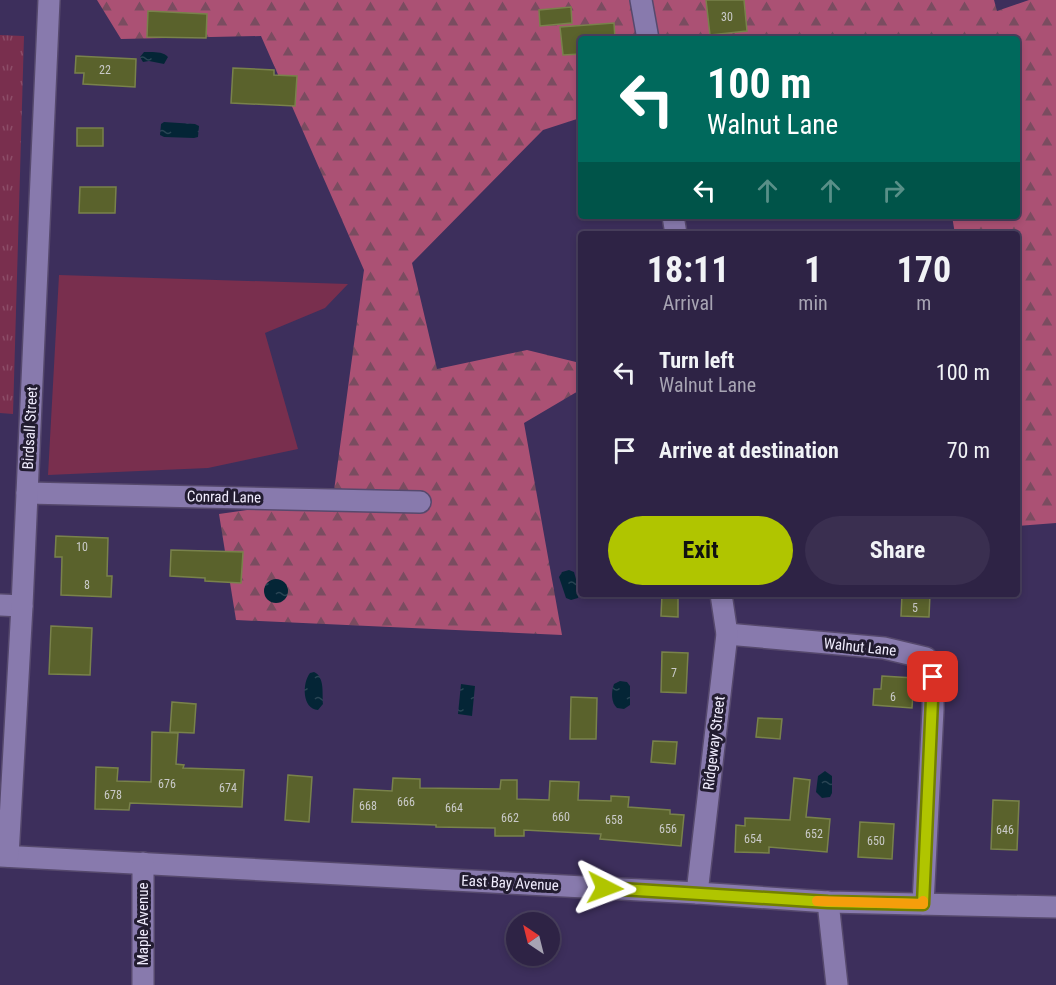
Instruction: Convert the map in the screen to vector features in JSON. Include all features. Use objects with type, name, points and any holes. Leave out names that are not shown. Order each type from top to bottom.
[{"type":"street","name":"Birdsall Street","points":[[4,856],[22,606],[49,0]]},
{"type":"street","points":[[641,0],[647,36]]},
{"type":"street","name":"Conrad Lane","points":[[27,493],[420,502]]},
{"type":"street","name":"Ridgeway Street","points":[[697,893],[727,634],[721,597]]},
{"type":"street","points":[[0,605],[22,606]]},
{"type":"street","name":"Walnut Lane","points":[[727,634],[884,648],[926,658],[933,677],[933,710],[923,904]]},
{"type":"street","name":"East Bay Avenue","points":[[4,856],[828,902],[1056,907]]},
{"type":"street","name":"Maple Avenue","points":[[143,863],[143,985]]},
{"type":"street","points":[[828,902],[837,985]]},
{"type":"green space","points":[[97,0],[994,0],[997,11],[1029,0],[1056,0],[1056,523],[1020,526],[1020,231],[954,231],[952,219],[1020,219],[1020,36],[578,36],[578,119],[543,130],[412,263],[437,369],[527,350],[578,363],[578,391],[524,423],[562,635],[236,620],[219,514],[333,498],[364,270],[261,36],[121,39]]},
{"type":"green space","points":[[0,35],[24,36],[13,414],[0,413]]},
{"type":"green space","points":[[59,275],[348,284],[325,308],[265,333],[298,449],[208,468],[48,475]]},
{"type":"water","points":[[144,52],[160,53],[168,57],[164,64],[143,62],[140,57]]},
{"type":"water","points":[[164,122],[195,124],[199,126],[198,137],[164,137],[160,135],[161,124]]},
{"type":"water","points":[[569,570],[574,572],[578,586],[578,598],[571,600],[566,598],[559,577],[562,572]]},
{"type":"water","points":[[276,579],[285,582],[288,591],[285,600],[276,603],[267,600],[264,591],[267,582]]},
{"type":"water","points":[[314,672],[318,674],[322,686],[323,704],[318,710],[309,705],[305,695],[307,677]]},
{"type":"water","points":[[620,681],[627,682],[630,686],[630,705],[624,709],[617,708],[612,697],[614,684]]},
{"type":"water","points":[[461,684],[475,686],[472,716],[458,714]]},
{"type":"water","points":[[825,771],[832,776],[832,793],[830,797],[822,798],[816,792],[818,776]]},
{"type":"building","points":[[706,0],[744,0],[747,31],[710,35]]},
{"type":"building","points":[[571,7],[572,23],[540,26],[539,10]]},
{"type":"building","points":[[148,11],[207,14],[206,38],[147,37]]},
{"type":"building","points":[[614,23],[615,36],[578,36],[578,54],[563,55],[560,27]]},
{"type":"building","points":[[76,56],[136,59],[135,87],[83,84],[84,73],[75,73]]},
{"type":"building","points":[[233,68],[274,70],[274,75],[297,76],[295,106],[231,103]]},
{"type":"building","points":[[77,128],[103,128],[103,146],[77,146]]},
{"type":"building","points":[[80,187],[116,187],[115,213],[79,213]]},
{"type":"building","points":[[56,536],[108,538],[107,576],[112,576],[111,597],[61,595],[62,557],[55,557]]},
{"type":"building","points":[[171,550],[243,552],[241,583],[170,576]]},
{"type":"building","points":[[662,597],[678,597],[678,617],[661,616]]},
{"type":"building","points":[[902,597],[930,597],[929,617],[901,616]]},
{"type":"building","points":[[51,626],[92,628],[90,675],[49,674]]},
{"type":"building","points":[[662,652],[688,653],[686,693],[661,692]]},
{"type":"building","points":[[882,676],[914,678],[912,708],[873,705],[874,689],[881,689]]},
{"type":"building","points":[[571,697],[597,698],[596,739],[570,739]]},
{"type":"building","points":[[172,702],[196,704],[194,733],[170,732]]},
{"type":"building","points":[[758,718],[782,719],[780,739],[756,737]]},
{"type":"building","points":[[152,732],[178,733],[176,764],[184,765],[183,768],[244,770],[242,807],[130,803],[129,810],[95,809],[96,767],[118,768],[117,781],[151,782]]},
{"type":"building","points":[[653,741],[677,742],[675,764],[651,762]]},
{"type":"building","points":[[288,775],[312,777],[309,822],[285,820]]},
{"type":"building","points":[[393,778],[420,779],[420,788],[500,789],[501,780],[517,780],[517,799],[549,800],[550,781],[579,782],[578,800],[611,801],[611,796],[629,797],[628,807],[670,810],[670,814],[684,815],[681,846],[600,839],[601,834],[524,830],[524,836],[495,836],[495,828],[352,822],[354,789],[392,791]]},
{"type":"building","points":[[794,778],[810,780],[806,817],[830,819],[827,852],[769,847],[769,853],[735,852],[736,825],[745,826],[745,818],[790,820]]},
{"type":"building","points":[[993,800],[1019,801],[1017,850],[991,849]]},
{"type":"building","points":[[860,822],[894,824],[892,859],[858,857]]},
{"type":"slow traffic","points":[[817,901],[923,904],[923,901]]},
{"type":"route","points":[[605,888],[828,902],[923,904],[933,677]]}]
